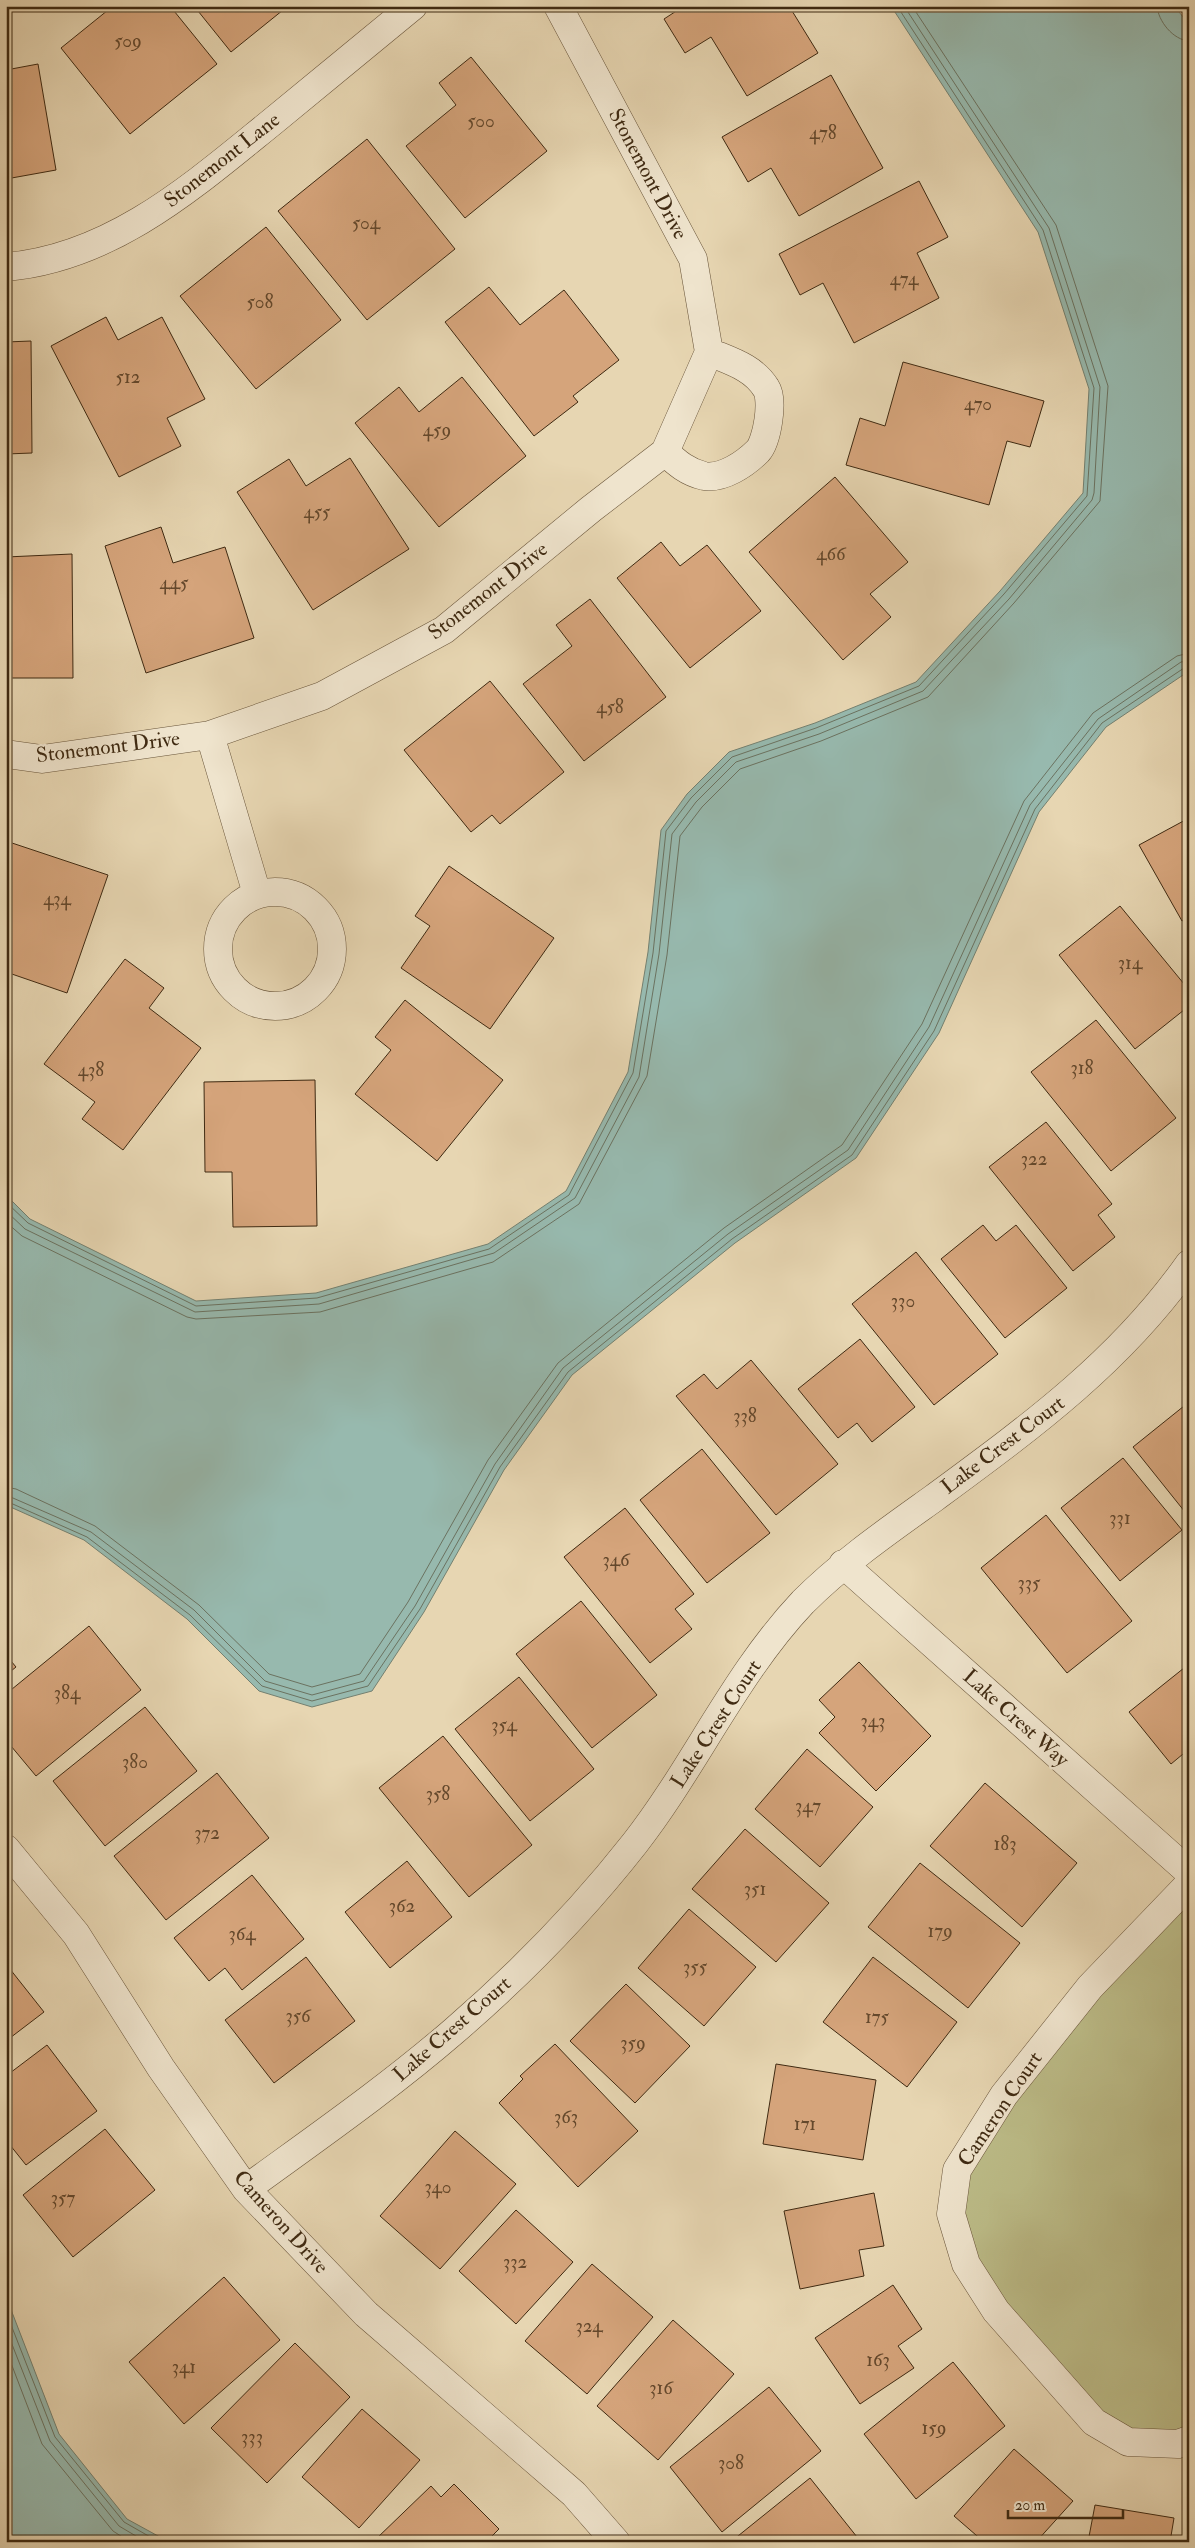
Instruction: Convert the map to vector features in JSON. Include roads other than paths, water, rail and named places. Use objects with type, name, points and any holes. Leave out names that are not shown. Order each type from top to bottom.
[{"type":"street","name":"Stonemont Lane","points":[[6,267],[33,265],[88,248],[149,217],[202,178],[413,6]]},
{"type":"street","name":"Stonemont Drive","points":[[6,754],[42,759],[210,735],[322,696],[444,630],[591,509],[665,452],[708,352],[693,259],[558,6]]},
{"type":"street","points":[[665,452],[683,468],[705,476],[728,473],[759,450],[770,416],[767,389],[747,367],[708,352]]},
{"type":"street","name":"Stonemont Drive","points":[[210,735],[257,894]]},
{"type":"street","points":[[276,891],[295,895],[311,904],[324,919],[331,936],[332,956],[326,974],[314,990],[298,1000],[280,1006],[261,1005],[244,998],[230,985],[221,969],[217,952],[219,933],[227,916],[240,903],[257,894],[276,891]]},
{"type":"street","name":"Lake Crest Court","points":[[246,2189],[363,2104],[454,2032],[571,1919],[634,1844],[667,1800],[729,1698],[769,1643],[802,1604],[843,1564],[1016,1437],[1071,1393],[1140,1327],[1189,1264]]},
{"type":"street","name":"Lake Crest Way","points":[[843,1564],[1189,1872]]},
{"type":"street","name":"Cameron Drive","points":[[6,1849],[76,1934],[161,2068],[246,2189],[366,2314],[574,2494],[616,2542]]},
{"type":"street","name":"Cameron Court","points":[[1189,1884],[1090,1987],[1004,2095],[957,2170],[951,2214],[966,2264],[996,2311],[1094,2422],[1128,2442],[1178,2444],[1189,2440]]},
{"type":"water","points":[[891,6],[1174,6],[1189,24],[1189,671],[1106,727],[1039,812],[939,1033],[856,1158],[735,1243],[572,1375],[504,1470],[424,1612],[372,1691],[312,1707],[259,1691],[187,1619],[84,1540],[6,1505],[6,1195],[30,1219],[196,1301],[316,1293],[488,1244],[566,1191],[628,1072],[648,952],[661,830],[687,794],[729,752],[815,723],[916,682],[1000,591],[1083,493],[1089,389],[1038,232]]},
{"type":"water","points":[[6,2306],[10,2307],[59,2434],[127,2519],[169,2542],[6,2542]]}]
